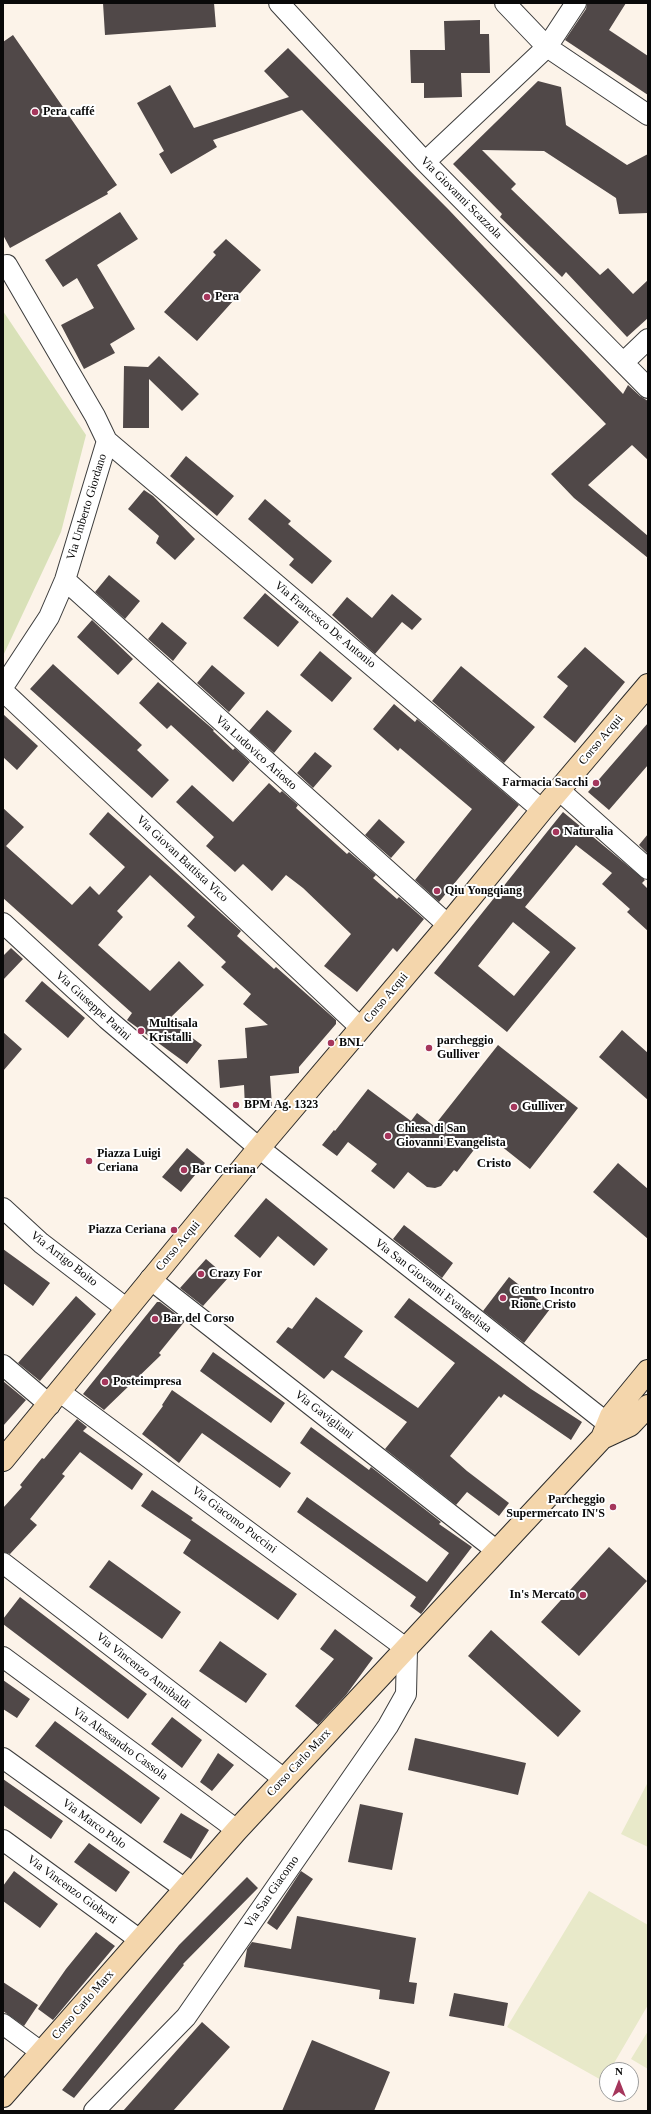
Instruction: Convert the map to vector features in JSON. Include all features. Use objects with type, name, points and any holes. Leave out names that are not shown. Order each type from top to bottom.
[{"type":"main road","name":"Corso Acqui","points":[[3,1460],[259,1148],[448,926],[542,810],[648,685]]},
{"type":"main road","name":"Corso Carlo Marx","points":[[3,2096],[237,1830],[498,1552],[605,1431],[648,1371]]},
{"type":"main road","name":"Corso Carlo Marx","points":[[605,1431],[618,1432],[630,1425],[648,1406]]},
{"type":"street","name":"Via Giovanni Scazzola","points":[[279,3],[426,162],[648,388]]},
{"type":"street","points":[[505,3],[547,47],[648,115]]},
{"type":"street","points":[[426,162],[547,47],[576,3]]},
{"type":"street","name":"Via Umberto Giordano","points":[[3,687],[49,617],[65,580],[107,441],[95,416],[7,264]]},
{"type":"street","points":[[624,362],[648,340]]},
{"type":"street","name":"Via Francesco De Antonio","points":[[107,441],[542,810]]},
{"type":"street","name":"Via Ludovico Ariosto","points":[[65,580],[448,926]]},
{"type":"street","name":"Via Giovan Battista Vico","points":[[3,691],[361,1028]]},
{"type":"street","points":[[559,790],[648,869]]},
{"type":"street","name":"Via Giuseppe Parini","points":[[3,923],[106,1019],[259,1148]]},
{"type":"street","name":"Via San Giovanni Evangelista","points":[[259,1148],[605,1431]]},
{"type":"street","name":"Via Arrigo Boito","points":[[3,1208],[41,1243],[127,1308]]},
{"type":"street","name":"Via Gavigliani","points":[[150,1279],[498,1552]]},
{"type":"street","name":"Via Giacomo Puccini","points":[[3,1365],[55,1398],[407,1649]]},
{"type":"street","name":"Via Vincenzo Annibaldi","points":[[3,1563],[284,1779]]},
{"type":"street","name":"Via San Giacomo","points":[[94,2111],[186,2017],[388,1726],[406,1694],[407,1649]]},
{"type":"street","name":"Via Alessandro Cassola","points":[[3,1657],[237,1830]]},
{"type":"street","name":"Via Marco Polo","points":[[3,1758],[184,1889]]},
{"type":"street","name":"Via Vincenzo Gioberti","points":[[3,1840],[140,1940]]},
{"type":"street","points":[[3,2024],[41,2052]]},
{"type":"green space","points":[[3,311],[86,435],[61,532],[3,656]]},
{"type":"green space","points":[[648,1782],[648,1847],[621,1834]]},
{"type":"green space","points":[[589,1891],[648,1925],[648,2005],[615,2062],[599,2062],[599,2079],[507,2027]]},
{"type":"green space","points":[[648,2031],[648,2069],[639,2064],[639,2062],[631,2059]]},
{"type":"building","points":[[103,3],[214,3],[216,27],[105,35]]},
{"type":"building","points":[[587,3],[626,3],[609,30],[648,56],[648,95],[565,40],[586,9]]},
{"type":"building","points":[[480,20],[480,34],[489,34],[490,73],[461,73],[462,97],[424,98],[424,83],[411,83],[410,50],[445,50],[444,21]]},
{"type":"building","name":"Pera caffé","points":[[13,35],[117,185],[107,192],[108,194],[10,248],[3,235],[3,42]]},
{"type":"building","points":[[288,48],[449,210],[623,394],[628,385],[648,401],[648,460],[632,445],[588,485],[648,536],[648,558],[574,498],[551,474],[606,424],[302,110],[213,140],[217,147],[171,174],[159,154],[164,151],[137,103],[170,85],[194,128],[289,97],[264,71]]},
{"type":"building","points":[[538,81],[561,87],[566,125],[627,165],[648,154],[648,213],[619,214],[616,198],[544,151],[482,150],[516,184],[511,189],[600,275],[608,268],[633,294],[648,280],[648,318],[627,337],[566,272],[562,277],[500,217],[502,214],[453,164]]},
{"type":"building","points":[[120,212],[138,239],[97,265],[135,329],[110,344],[115,353],[84,369],[61,325],[94,308],[77,278],[63,287],[45,260]]},
{"type":"building","name":"Pera","points":[[226,239],[261,270],[197,341],[164,312],[216,255],[213,252]]},
{"type":"building","points":[[159,356],[199,394],[182,411],[149,379],[149,428],[123,428],[124,366],[148,367]]},
{"type":"building","points":[[186,456],[234,496],[217,516],[170,476]]},
{"type":"building","points":[[144,490],[153,496],[195,539],[175,560],[156,543],[159,536],[128,509]]},
{"type":"building","points":[[265,499],[291,521],[288,524],[332,561],[312,584],[289,565],[294,559],[248,519]]},
{"type":"building","points":[[109,575],[140,601],[125,619],[95,592]]},
{"type":"building","points":[[265,593],[299,622],[278,647],[243,618]]},
{"type":"building","points":[[392,594],[422,619],[412,630],[402,622],[375,654],[332,615],[347,597],[372,618]]},
{"type":"building","points":[[92,620],[133,659],[118,675],[77,637]]},
{"type":"building","points":[[162,622],[187,643],[173,661],[148,639]]},
{"type":"building","points":[[585,647],[625,682],[575,743],[543,717],[568,686],[557,677]]},
{"type":"building","points":[[320,651],[352,678],[332,702],[300,675]]},
{"type":"building","points":[[53,664],[142,745],[137,750],[169,780],[152,798],[30,689]]},
{"type":"building","points":[[212,665],[245,693],[229,712],[197,683]]},
{"type":"building","points":[[461,666],[535,727],[504,763],[432,701]]},
{"type":"building","points":[[158,682],[214,730],[213,731],[233,750],[235,748],[250,762],[233,782],[171,725],[167,729],[139,703]]},
{"type":"building","points":[[394,704],[415,722],[417,719],[519,805],[439,902],[415,880],[472,809],[400,748],[398,751],[373,729]]},
{"type":"building","points":[[267,710],[292,731],[274,753],[249,731]]},
{"type":"building","points":[[3,714],[38,746],[17,770],[3,757]]},
{"type":"building","points":[[648,723],[648,765],[609,810],[588,792]]},
{"type":"building","points":[[315,752],[332,766],[313,788],[297,773]]},
{"type":"building","points":[[269,783],[280,793],[282,791],[298,805],[296,808],[347,854],[349,852],[376,875],[373,878],[397,899],[399,897],[424,919],[397,952],[393,948],[357,992],[324,966],[351,934],[303,888],[286,875],[272,891],[243,864],[235,872],[206,846],[214,837],[176,802],[192,785],[233,822]]},
{"type":"building","points":[[3,808],[24,827],[6,846],[72,905],[90,886],[99,895],[125,867],[89,834],[108,812],[241,931],[237,936],[274,969],[276,967],[336,1020],[336,1024],[299,1067],[299,1073],[270,1076],[272,1106],[245,1108],[244,1085],[220,1088],[218,1060],[247,1058],[245,1028],[268,1025],[243,1004],[251,994],[221,967],[226,962],[187,926],[195,917],[150,875],[117,911],[123,917],[98,945],[150,991],[179,961],[204,985],[168,1020],[202,1045],[187,1064],[127,1020],[132,1013],[3,898]]},
{"type":"building","points":[[563,812],[645,880],[642,883],[648,889],[648,931],[627,912],[630,909],[602,884],[612,873],[576,845],[525,907],[576,948],[507,1032],[434,973]],"holes":[[[513,922],[550,952],[514,996],[478,966]]]},
{"type":"building","points":[[379,819],[405,842],[391,858],[365,835]]},
{"type":"building","points":[[648,834],[648,854],[639,845]]},
{"type":"building","points":[[11,948],[23,959],[3,980],[3,956]]},
{"type":"building","points":[[42,981],[85,1018],[68,1038],[25,1001]]},
{"type":"building","points":[[622,1030],[648,1053],[648,1100],[599,1057]]},
{"type":"building","points":[[3,1032],[22,1049],[3,1071]]},
{"type":"building","points":[[498,1045],[578,1108],[530,1169],[486,1134],[457,1172],[454,1170],[441,1186],[435,1188],[427,1187],[408,1172],[394,1189],[371,1171],[377,1164],[348,1142],[337,1156],[322,1145],[368,1089],[411,1121],[417,1113],[434,1126]]},
{"type":"building","name":"Bar Ceriana","points":[[187,1148],[205,1163],[181,1192],[162,1177]]},
{"type":"building","points":[[618,1163],[648,1189],[648,1239],[593,1192]]},
{"type":"building","points":[[266,1198],[328,1249],[314,1266],[278,1236],[260,1258],[234,1236]]},
{"type":"building","points":[[404,1225],[453,1263],[442,1278],[393,1239]]},
{"type":"building","points":[[3,1249],[50,1283],[33,1306],[3,1283]]},
{"type":"building","points":[[206,1259],[228,1278],[203,1306],[180,1288]]},
{"type":"building","points":[[509,1277],[550,1309],[524,1343],[483,1311]]},
{"type":"building","points":[[76,1296],[96,1314],[40,1381],[18,1363]]},
{"type":"building","points":[[316,1297],[363,1331],[344,1357],[418,1408],[455,1363],[394,1317],[409,1298],[531,1389],[582,1422],[571,1440],[504,1394],[501,1398],[499,1396],[450,1456],[509,1503],[499,1516],[467,1492],[456,1505],[385,1449],[407,1422],[332,1370],[324,1379],[276,1342],[288,1327],[292,1329]]},
{"type":"building","points":[[157,1302],[160,1302],[185,1321],[159,1353],[161,1355],[104,1410],[83,1394]]},
{"type":"building","points":[[213,1352],[285,1403],[271,1423],[200,1371]]},
{"type":"building","points":[[3,1381],[26,1400],[3,1426]]},
{"type":"building","points":[[172,1390],[291,1473],[280,1488],[202,1433],[179,1463],[142,1434],[163,1406],[162,1405]]},
{"type":"building","points":[[77,1419],[87,1427],[83,1431],[143,1474],[132,1490],[80,1452],[62,1474],[65,1476],[30,1519],[37,1525],[10,1554],[3,1552],[3,1508],[22,1487],[20,1485],[42,1458],[44,1459]]},
{"type":"building","points":[[311,1427],[369,1470],[371,1467],[441,1522],[439,1524],[472,1547],[421,1614],[410,1606],[416,1597],[297,1512],[307,1497],[427,1582],[449,1553],[300,1443]]},
{"type":"building","points":[[152,1490],[193,1518],[191,1520],[297,1594],[278,1620],[183,1553],[191,1540],[141,1506]]},
{"type":"building","points":[[609,1547],[647,1581],[579,1656],[541,1622]]},
{"type":"building","points":[[109,1560],[181,1612],[162,1639],[89,1587]]},
{"type":"building","points":[[20,1597],[147,1694],[128,1719],[3,1624],[3,1619]]},
{"type":"building","points":[[335,1629],[373,1658],[346,1695],[318,1725],[295,1706],[334,1659],[320,1649]]},
{"type":"building","points":[[491,1630],[581,1711],[558,1737],[468,1656]]},
{"type":"building","points":[[220,1641],[267,1674],[246,1703],[199,1671]]},
{"type":"building","points":[[3,1680],[30,1699],[17,1718],[3,1709]]},
{"type":"building","points":[[172,1717],[202,1740],[182,1768],[151,1744]]},
{"type":"building","points":[[55,1721],[160,1798],[141,1824],[35,1746]]},
{"type":"building","points":[[415,1738],[526,1763],[518,1795],[408,1770]]},
{"type":"building","points":[[218,1753],[234,1765],[212,1791],[200,1782]]},
{"type":"building","points":[[3,1779],[63,1821],[51,1839],[3,1805]]},
{"type":"building","points":[[360,1804],[403,1813],[392,1870],[348,1862]]},
{"type":"building","points":[[181,1813],[209,1830],[191,1859],[163,1842]]},
{"type":"building","points":[[89,1843],[130,1872],[116,1892],[74,1862]]},
{"type":"building","points":[[14,1871],[58,1904],[40,1928],[3,1901],[3,1886]]},
{"type":"building","points":[[301,1871],[313,1879],[277,1930],[267,1923]]},
{"type":"building","points":[[247,1877],[258,1888],[183,1964],[184,1965],[74,2098],[62,2090],[179,1945]]},
{"type":"building","points":[[297,1916],[416,1938],[409,1982],[417,1983],[414,2004],[379,1999],[380,1990],[244,1967],[247,1949],[252,1942],[291,1949]]},
{"type":"building","points":[[96,1932],[115,1946],[53,2020],[38,2009],[66,1969]]},
{"type":"building","points":[[3,1982],[38,2005],[24,2026],[3,2011]]},
{"type":"building","points":[[454,1993],[508,2003],[504,2026],[449,2016]]},
{"type":"building","points":[[202,2022],[230,2047],[173,2111],[123,2111]]},
{"type":"building","points":[[312,2040],[390,2072],[374,2111],[282,2111]]},
{"type":"place","name":"Pera caffé","points":[[35,112]]},
{"type":"place","name":"Pera","points":[[207,297]]},
{"type":"place","name":"Farmacia Sacchi","points":[[596,783]]},
{"type":"place","name":"Naturalia","points":[[556,832]]},
{"type":"place","name":"Qiu Yongqiang","points":[[437,891]]},
{"type":"place","name":"Multisala Kristalli","points":[[141,1031]]},
{"type":"place","name":"BNL","points":[[331,1043]]},
{"type":"place","name":"parcheggio Gulliver","points":[[429,1048]]},
{"type":"place","name":"BPM Ag. 1323","points":[[236,1105]]},
{"type":"place","name":"Gulliver","points":[[514,1107]]},
{"type":"place","name":"Chiesa di San Giovanni Evangelista","points":[[388,1136]]},
{"type":"place","name":"Piazza Luigi Ceriana","points":[[89,1161]]},
{"type":"place","name":"Bar Ceriana","points":[[184,1170]]},
{"type":"place","name":"Piazza Ceriana","points":[[174,1230]]},
{"type":"place","name":"Crazy For","points":[[201,1274]]},
{"type":"place","name":"Centro Incontro Rione Cristo","points":[[503,1298]]},
{"type":"place","name":"Bar del Corso","points":[[155,1319]]},
{"type":"place","name":"Posteimpresa","points":[[105,1382]]},
{"type":"place","name":"Parcheggio Supermercato IN'S","points":[[613,1507]]},
{"type":"place","name":"In's Mercato","points":[[583,1595]]},
{"type":"district","name":"Cristo","points":[[494,1164]]}]
